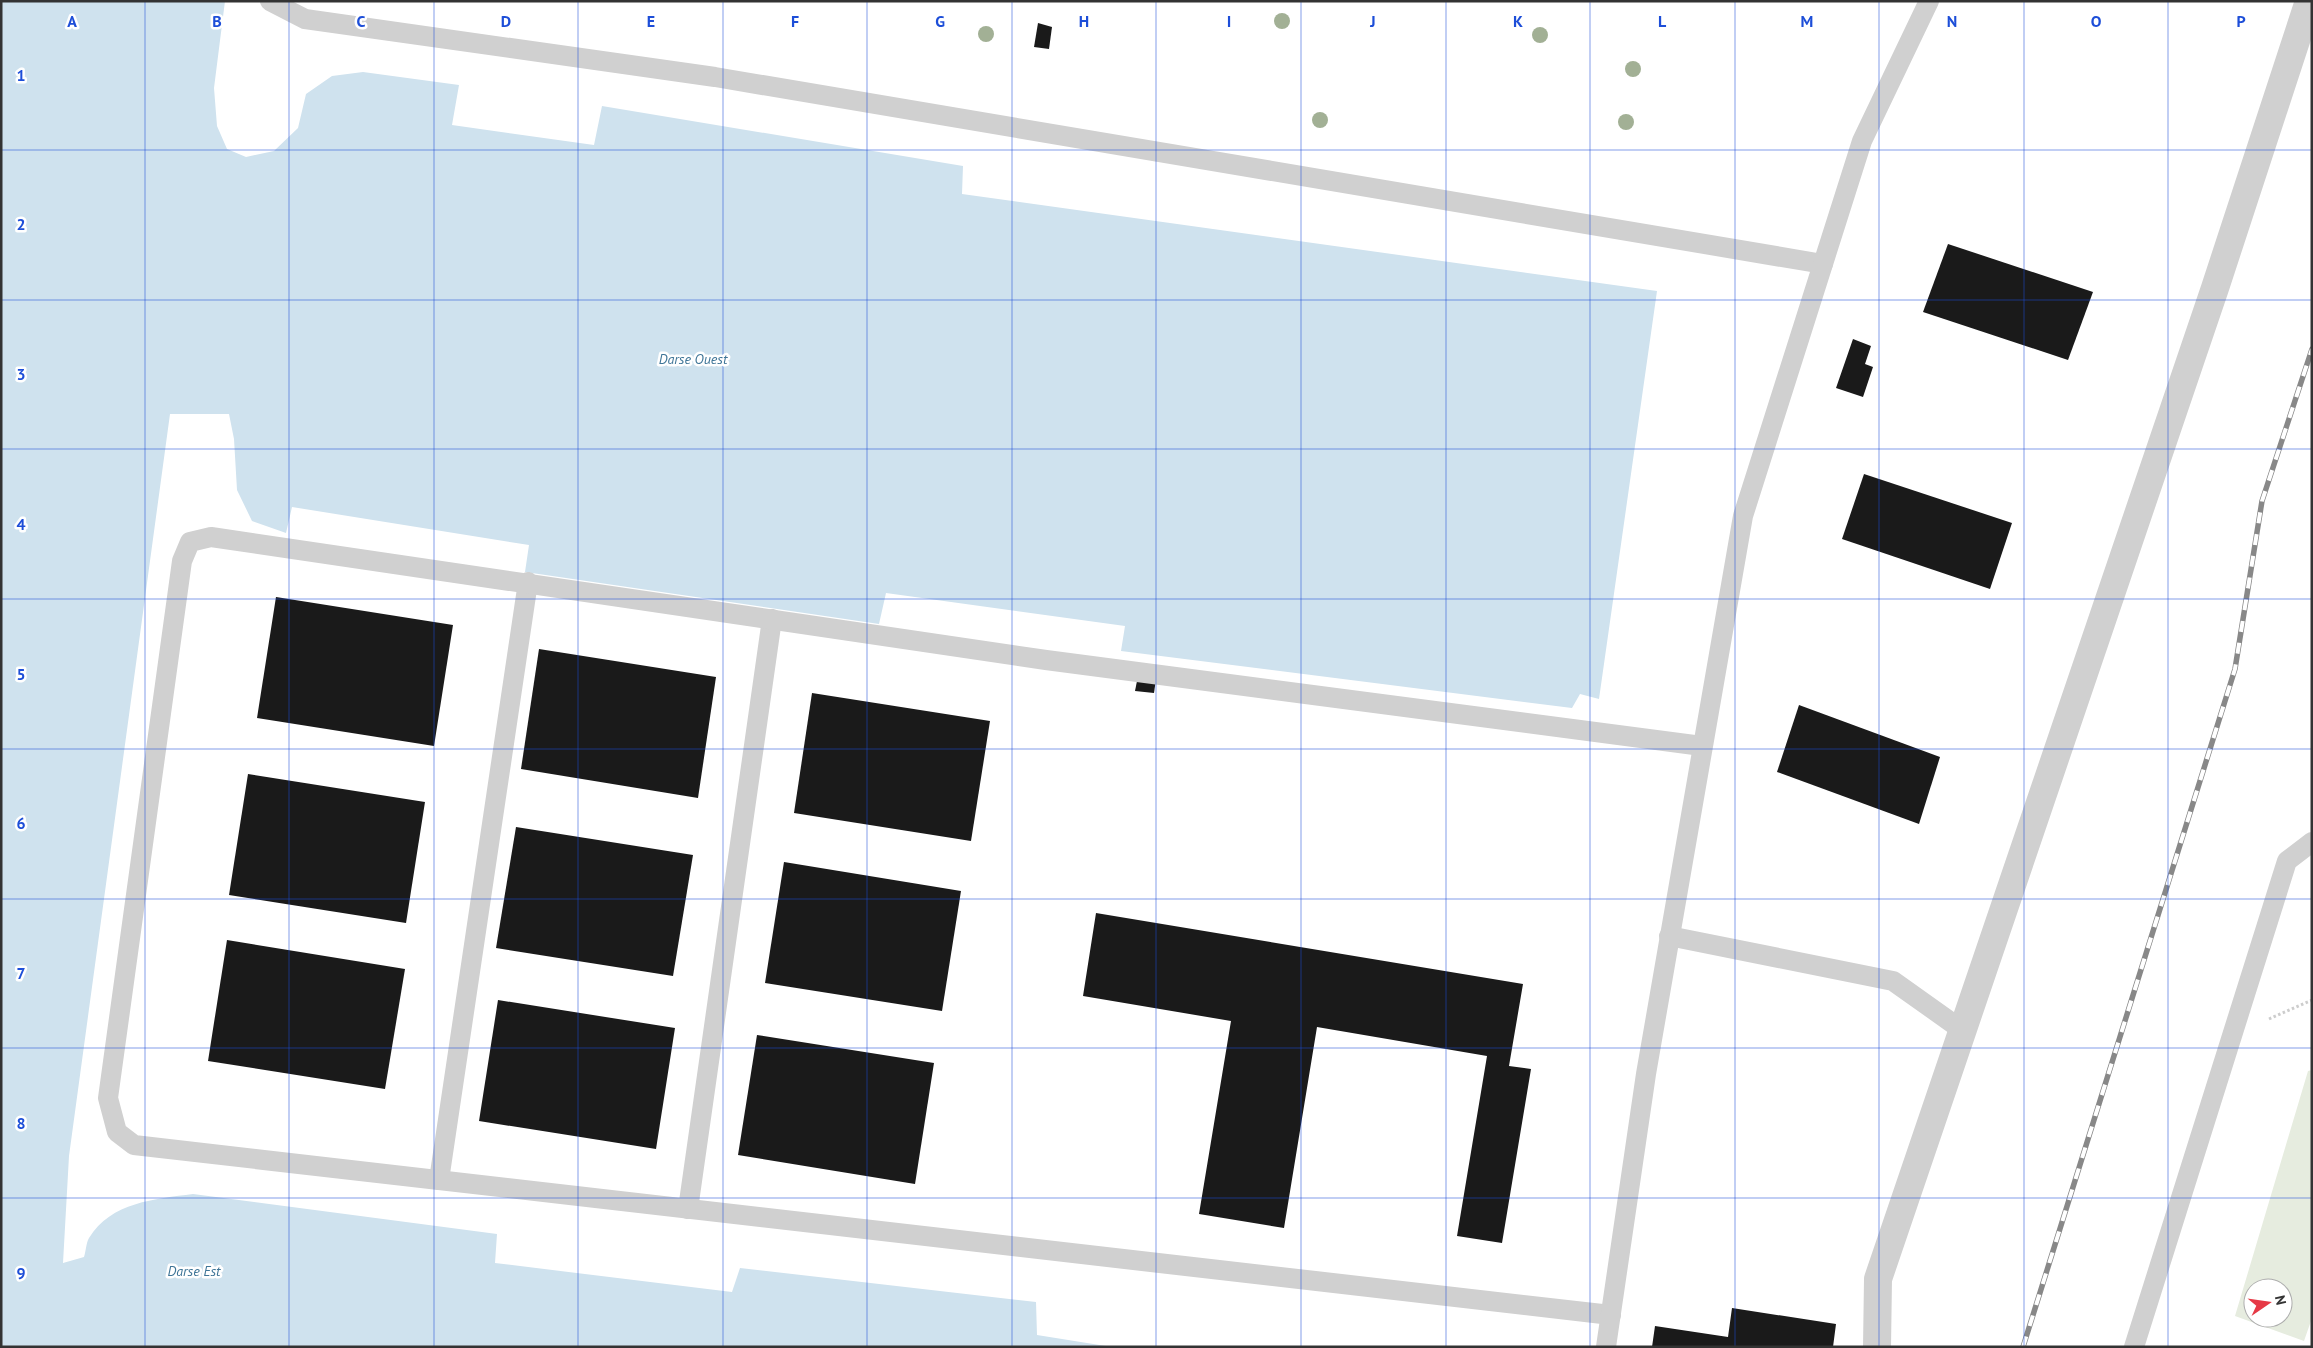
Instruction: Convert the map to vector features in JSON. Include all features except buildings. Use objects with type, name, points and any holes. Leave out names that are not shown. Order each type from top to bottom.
[{"type":"street","points":[[1877,1347],[1878,1279],[2212,298],[2290,52],[2309,1]]},
{"type":"lane","points":[[270,1],[305,19],[715,77],[1823,264]]},
{"type":"lane","points":[[1606,1347],[1646,1074],[1743,516],[1862,142],[1929,1]]},
{"type":"lane","points":[[1611,1315],[134,1145],[117,1132],[108,1098],[182,561],[190,542],[211,537],[528,582],[1046,660],[1702,746]]},
{"type":"lane","points":[[439,1180],[528,582]]},
{"type":"lane","points":[[688,1209],[772,618]]},
{"type":"lane","points":[[2134,1347],[2287,861],[2312,842]]},
{"type":"lane","points":[[1669,936],[1893,980],[1962,1030]]},
{"type":"shaded area","points":[[2312,1070],[2312,1318],[2304,1341],[2268,1328],[2293,1328],[2293,1278],[2246,1278],[2308,1071]]},
{"type":"shaded area","points":[[2243,1289],[2243,1319],[2235,1316]]},
{"type":"water","name":"Darse Ouest","points":[[1,1],[225,1],[214,88],[217,126],[227,149],[246,157],[274,151],[298,128],[306,94],[332,76],[363,72],[459,85],[452,125],[594,145],[602,106],[963,166],[962,194],[1657,291],[1599,699],[1580,694],[1572,708],[1121,651],[1125,626],[886,593],[879,624],[525,572],[529,545],[292,507],[286,533],[252,521],[237,490],[234,439],[229,414],[170,414],[69,1156],[63,1263],[84,1257],[88,1240],[98,1226],[122,1210],[135,1204],[193,1194],[497,1234],[495,1263],[732,1292],[740,1268],[1036,1302],[1037,1335],[1112,1347],[1,1347]]},
{"type":"railway","points":[[2023,1347],[2235,669],[2262,501],[2312,349]]},
{"type":"water label","name":"Darse Est","points":[[194,1271]]}]
